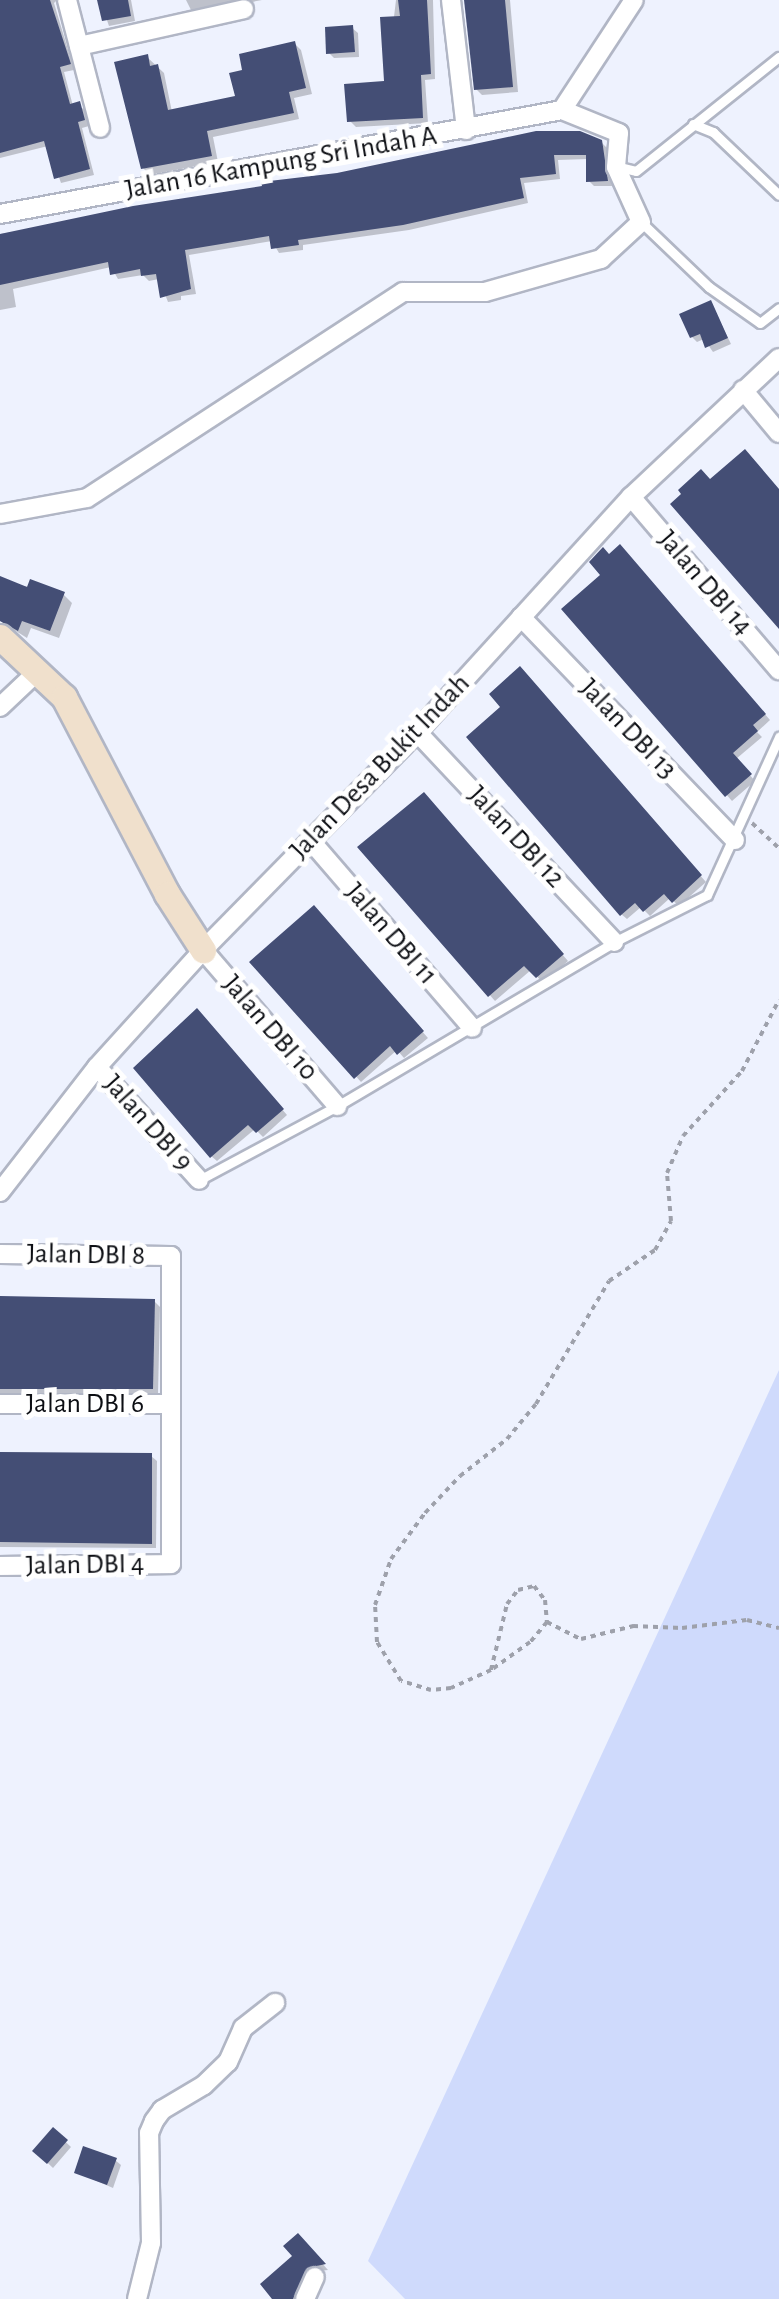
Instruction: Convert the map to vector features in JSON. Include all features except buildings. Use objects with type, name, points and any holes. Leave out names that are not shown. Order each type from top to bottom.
[{"type":"street","points":[[68,0],[100,128]]},
{"type":"street","points":[[452,0],[466,130]]},
{"type":"street","points":[[0,514],[87,498],[403,292],[485,292],[601,258],[640,222],[616,167],[620,133],[562,110],[634,0]]},
{"type":"street","points":[[79,46],[244,8]]},
{"type":"street","name":"Jalan 16 Kampung Sri Indah A","points":[[0,214],[562,110]]},
{"type":"street","name":"Jalan Desa Bukit Indah","points":[[0,1192],[97,1066],[203,950],[417,732],[631,496],[779,358]]},
{"type":"street","points":[[743,390],[779,433]]},
{"type":"street","name":"Jalan DBI 14","points":[[631,496],[779,670]]},
{"type":"street","name":"Jalan DBI 13","points":[[521,618],[735,840]]},
{"type":"street","points":[[0,637],[64,697],[167,894],[203,950]]},
{"type":"street","points":[[0,707],[37,672]]},
{"type":"street","name":"Jalan DBI 12","points":[[417,732],[614,942]]},
{"type":"street","name":"Jalan DBI 11","points":[[310,840],[472,1028]]},
{"type":"street","name":"Jalan DBI 10","points":[[203,950],[337,1106]]},
{"type":"street","name":"Jalan DBI 9","points":[[97,1066],[199,1180]]},
{"type":"street","name":"Jalan DBI 8","points":[[0,1254],[171,1256],[171,1404]]},
{"type":"street","name":"Jalan DBI 6","points":[[0,1404],[171,1404]]},
{"type":"street","name":"Jalan DBI 4","points":[[0,1566],[170,1564],[171,1404]]},
{"type":"street","points":[[136,2299],[151,2243],[148,2133],[162,2110],[204,2085],[228,2062],[243,2028],[275,2003]]},
{"type":"street","points":[[306,2299],[315,2277]]},
{"type":"lane","points":[[616,167],[636,171],[779,57]]},
{"type":"lane","points":[[693,124],[713,132],[779,195]]},
{"type":"lane","points":[[640,222],[709,287],[760,324],[779,308]]},
{"type":"lane","points":[[199,1180],[337,1106],[614,942],[707,894],[779,737]]},
{"type":"path","points":[[745,816],[779,848]]},
{"type":"path","points":[[491,1670],[497,1632],[518,1590],[534,1586],[544,1600],[547,1622],[530,1642],[491,1670],[452,1688],[432,1690],[401,1681],[377,1642],[375,1605],[391,1559],[425,1513],[460,1476],[507,1440],[536,1404],[609,1281],[655,1250],[671,1220],[667,1173],[683,1136],[742,1071],[779,1000]]},
{"type":"path","points":[[547,1622],[581,1639],[634,1626],[682,1628],[747,1620],[779,1628]]},
{"type":"shaded area","points":[[779,1370],[779,2299],[405,2299],[368,2261]]}]
